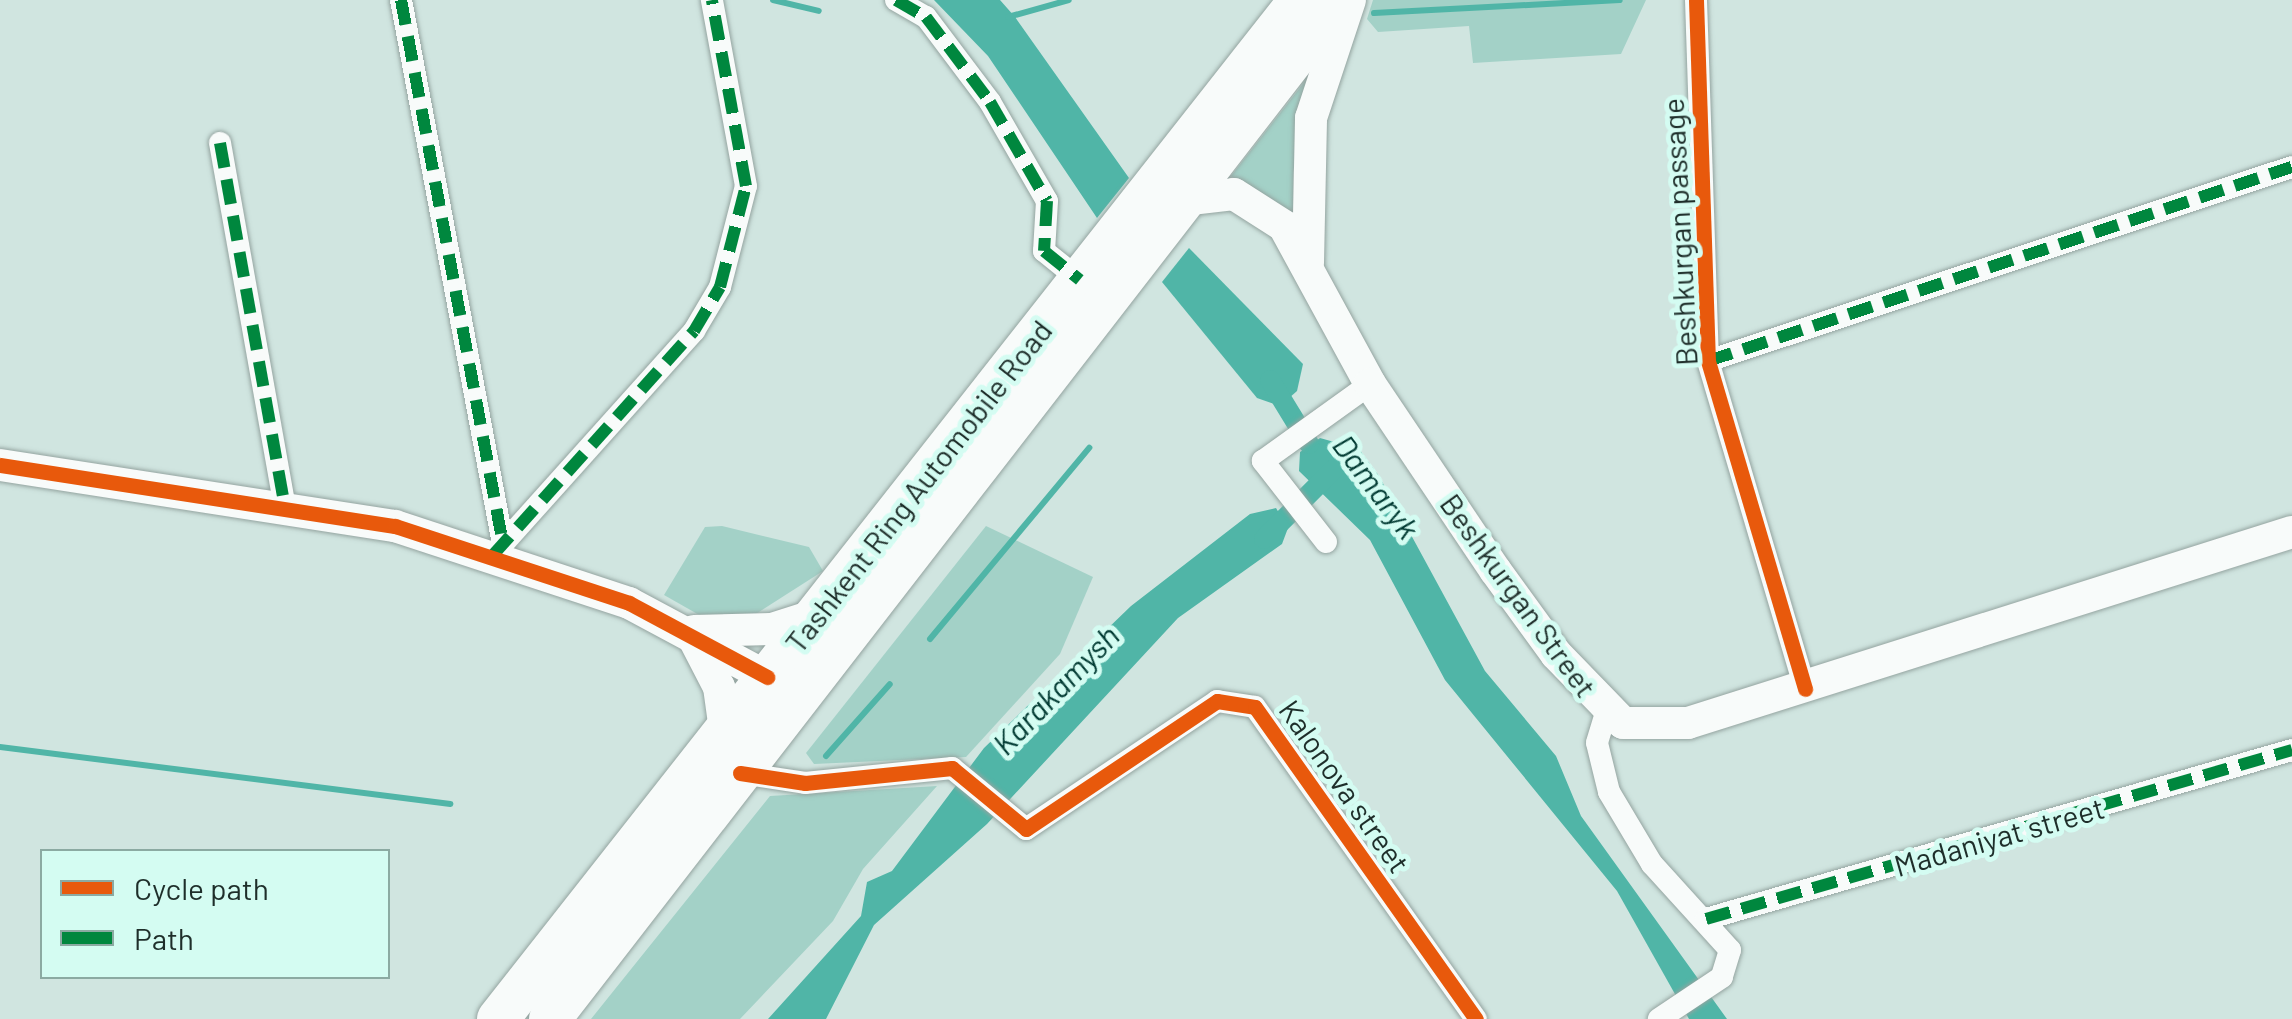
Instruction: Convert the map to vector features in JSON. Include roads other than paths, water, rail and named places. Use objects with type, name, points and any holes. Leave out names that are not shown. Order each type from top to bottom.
[{"type":"highway","name":"Tashkent Ring Automobile Road","points":[[550,1019],[740,774],[816,615],[1098,274],[1339,0]]},
{"type":"highway","name":"Tashkent Ring Automobile Road","points":[[1171,189],[1298,2]]},
{"type":"highway","name":"Tashkent Ring Automobile Road","points":[[498,1019],[726,730],[782,688],[1098,274]]},
{"type":"main road","points":[[1308,273],[1311,118],[1350,0]]},
{"type":"main road","name":"Beshkurgan Street","points":[[1171,189],[1234,194],[1268,209],[1370,384],[1606,713],[1666,728],[1805,689],[2292,532]]},
{"type":"main road","points":[[0,465],[284,504],[498,550],[690,631],[782,688]]},
{"type":"main road","points":[[690,631],[765,630],[816,615]]},
{"type":"main road","points":[[690,631],[720,687],[726,730]]},
{"type":"street","points":[[401,0],[498,550]]},
{"type":"street","points":[[498,550],[694,331],[720,287],[746,186],[712,0]]},
{"type":"street","points":[[896,0],[926,17],[990,102],[1047,201],[1044,251],[1098,274]]},
{"type":"street","name":"Beshkurgan passage","points":[[1696,0],[1708,361],[1805,689]]},
{"type":"street","points":[[220,143],[284,504]]},
{"type":"street","name":"Beshkurgan passage","points":[[1708,361],[2292,167]]},
{"type":"street","points":[[1326,542],[1263,461],[1370,384]]},
{"type":"street","name":"Kalonova street","points":[[740,774],[806,783],[952,768],[1022,826],[1217,701],[1255,707],[1476,1019]]},
{"type":"street","points":[[1606,713],[1597,743],[1610,792],[1652,864],[1706,918],[1730,950],[1722,978],[1662,1017]]},
{"type":"street","name":"Madaniyat street","points":[[1706,918],[2292,750]]},
{"type":"water","points":[[934,0],[1000,0],[1015,17],[1129,178],[1097,218],[988,56]]},
{"type":"water","points":[[1189,248],[1303,364],[1297,391],[1280,406],[1257,398],[1162,282]]},
{"type":"water","points":[[1320,438],[1359,449],[1379,476],[1485,671],[1556,756],[1581,816],[1727,1019],[1689,1019],[1617,891],[1445,680],[1370,540],[1299,471],[1300,452]]},
{"type":"water","points":[[1276,508],[1288,528],[1282,544],[1178,618],[987,824],[874,925],[826,1019],[768,1019],[861,916],[867,882],[892,871],[984,748],[1131,606],[1250,514]]},
{"type":"waterway","points":[[773,0],[819,11]]},
{"type":"waterway","points":[[1008,17],[1069,0]]},
{"type":"waterway","points":[[1374,13],[1620,0]]},
{"type":"waterway","name":"Damaryk","points":[[1270,380],[1309,444]]},
{"type":"waterway","points":[[930,639],[1089,448]]},
{"type":"waterway","name":"Karakamysh","points":[[1264,539],[1334,469]]},
{"type":"waterway","points":[[826,756],[890,684]]},
{"type":"waterway","points":[[0,747],[450,804]]}]
